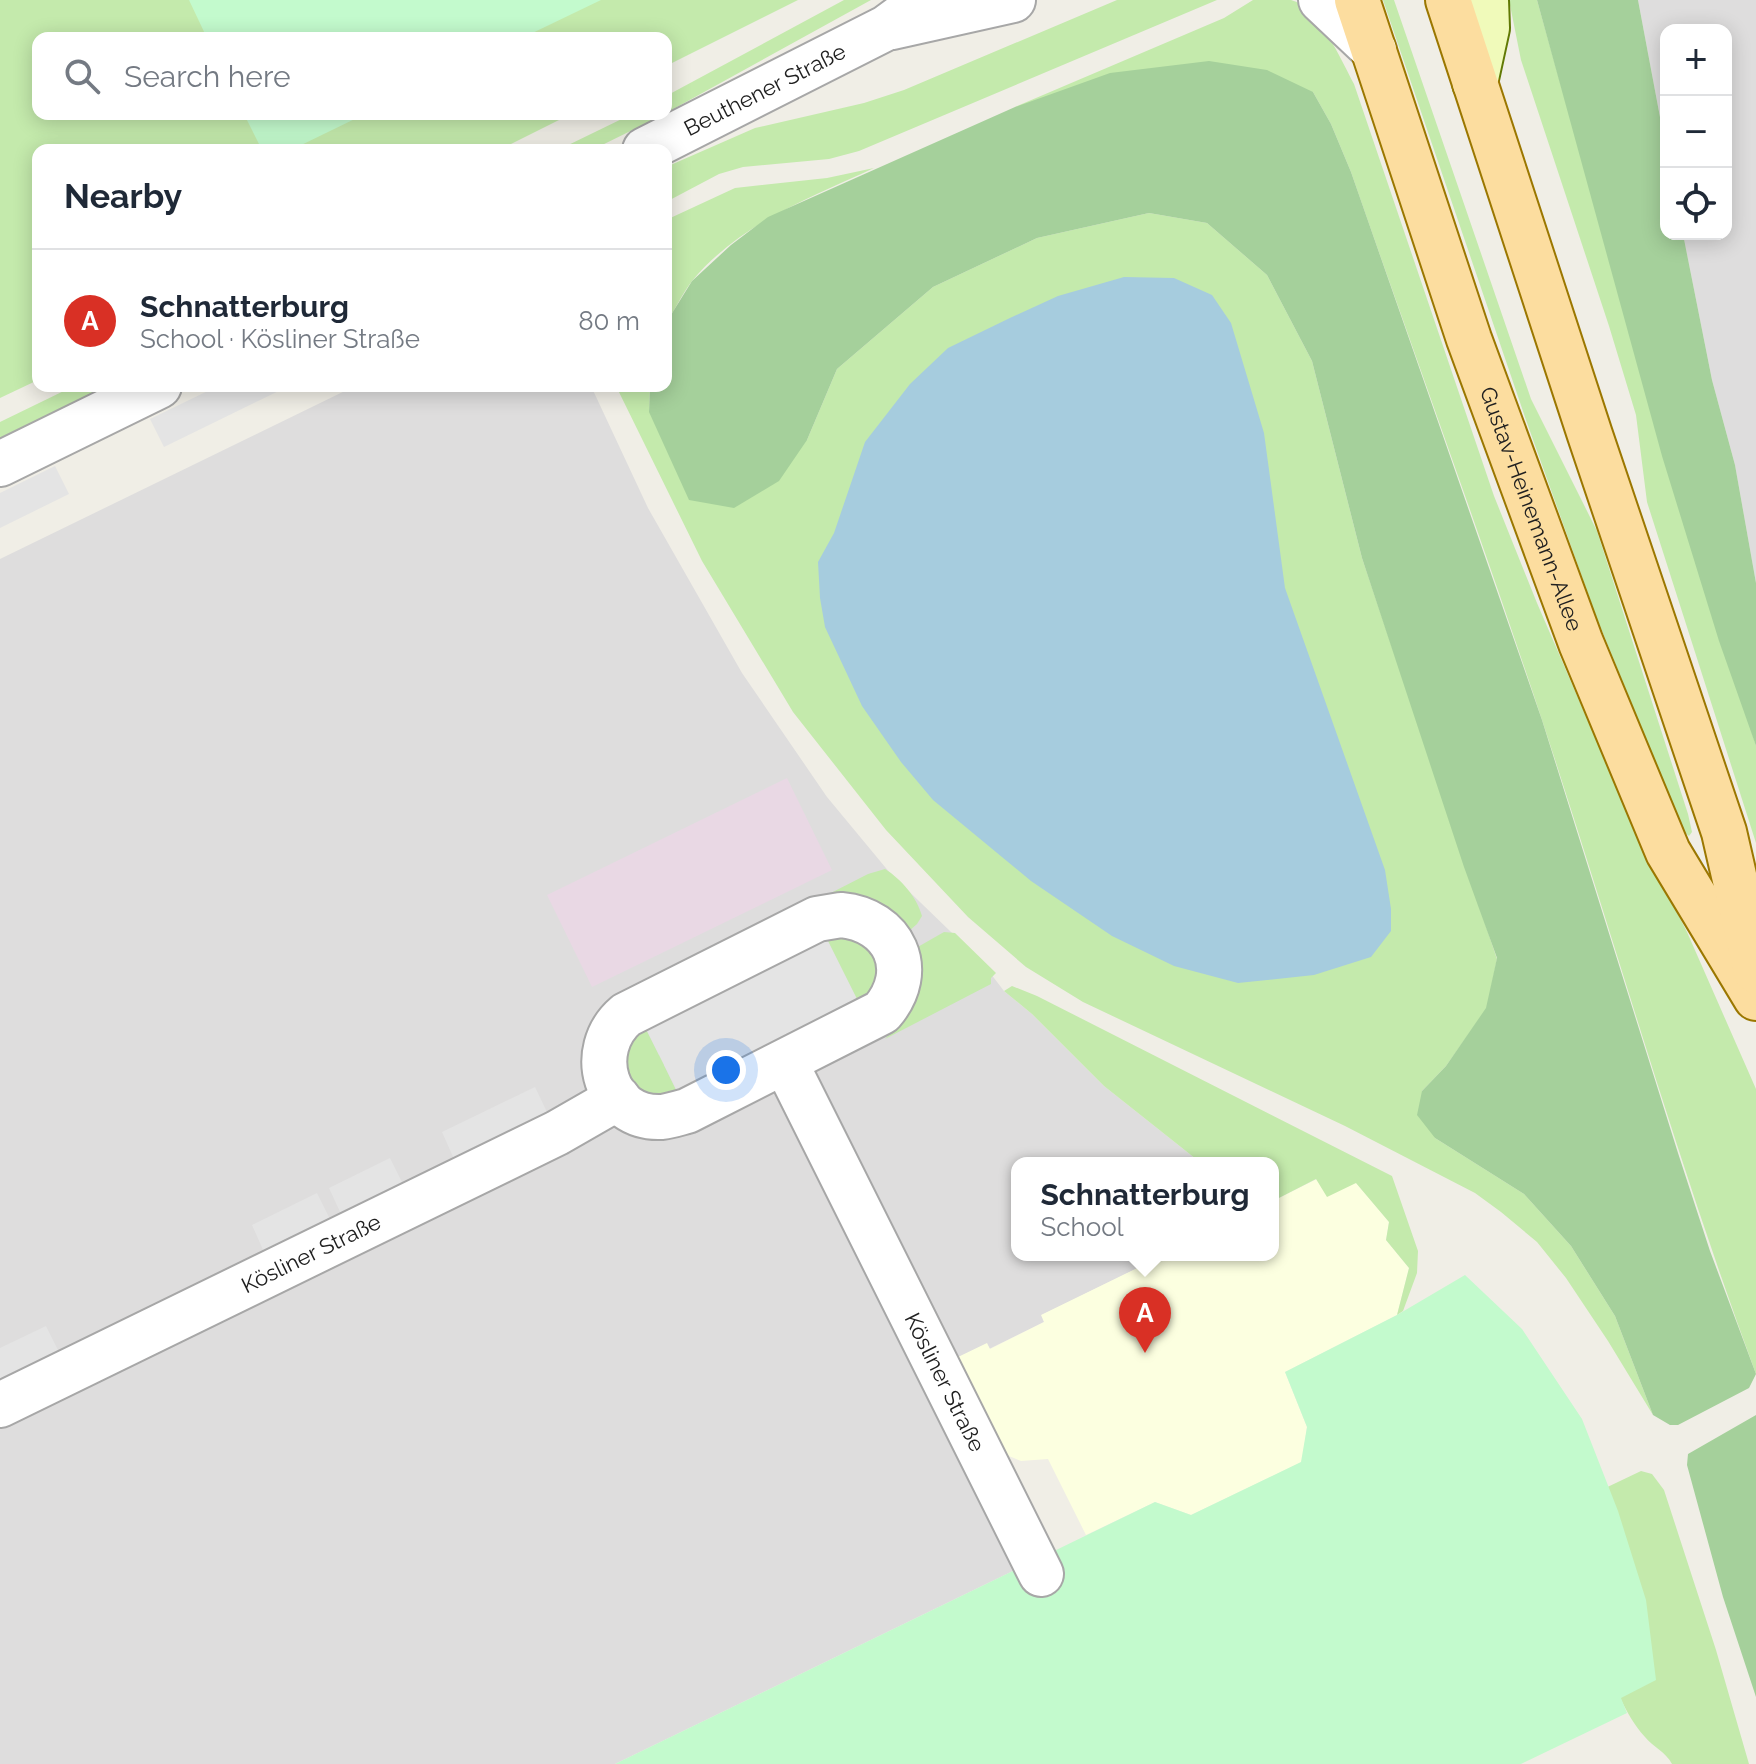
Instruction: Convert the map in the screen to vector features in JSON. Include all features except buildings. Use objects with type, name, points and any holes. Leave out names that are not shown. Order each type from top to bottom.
[{"type":"main road","name":"Gustav-Heinemann-Allee","points":[[1357,0],[1469,339],[1581,643],[1668,852],[1756,998]]},
{"type":"main road","points":[[1448,0],[1724,832],[1756,971]]},
{"type":"main road","points":[[1475,83],[1487,28],[1486,0]]},
{"type":"street","name":"Beuthener Straße","points":[[657,144],[886,28],[924,0]]},
{"type":"street","name":"Beuthener Straße","points":[[886,28],[1013,0]]},
{"type":"street","points":[[1321,0],[1374,50]]},
{"type":"street","points":[[0,464],[147,392]]},
{"type":"street","points":[[852,916],[874,924],[890,940],[899,964],[897,990],[882,1012],[868,1021],[687,1111],[661,1117],[648,1115],[636,1111],[618,1098],[609,1086],[603,1057],[610,1032],[626,1015],[817,919],[852,916]]},
{"type":"street","name":"Kösliner Straße","points":[[785,1062],[1041,1574]]},
{"type":"street","name":"Kösliner Straße","points":[[0,1405],[557,1133],[618,1098]]},
{"type":"shaded area","points":[[1638,0],[1756,0],[1756,583],[1735,465],[1712,380],[1684,240],[1732,240],[1732,24],[1660,24],[1660,117]]},
{"type":"shaded area","points":[[206,392],[277,392],[164,447],[150,419]]},
{"type":"shaded area","points":[[343,392],[594,392],[648,508],[742,673],[827,797],[890,873],[981,961],[1004,991],[1032,1014],[1104,1086],[1193,1157],[1011,1157],[1011,1261],[1152,1261],[1042,1315],[1044,1322],[989,1349],[986,1344],[929,1372],[1025,1565],[615,1764],[0,1764],[0,559]]},
{"type":"shaded area","points":[[55,466],[69,494],[0,528],[0,493]]},
{"type":"shaded area","points":[[787,778],[832,870],[592,987],[547,895]]},
{"type":"shaded area","points":[[817,919],[868,1021],[687,1111],[636,1009]]},
{"type":"shaded area","points":[[535,1087],[557,1133],[0,1405],[0,1348],[46,1326],[59,1352],[264,1252],[252,1225],[317,1193],[330,1219],[341,1214],[329,1188],[390,1158],[403,1184],[454,1159],[442,1132]]},
{"type":"shaded area","points":[[1317,1179],[1356,1183],[1389,1222],[1386,1240],[1409,1268],[1397,1315],[1285,1372],[1307,1427],[1302,1462],[1191,1515],[1155,1502],[1086,1535],[1048,1459],[1021,1461],[1009,1456],[1000,1445],[958,1357],[987,1343],[990,1349],[1044,1322],[1041,1315],[1152,1261],[1279,1261],[1279,1198]]},
{"type":"green space","points":[[0,0],[798,0],[672,63],[672,32],[32,32],[32,120],[559,120],[511,144],[32,144],[32,383],[0,398]]},
{"type":"green space","points":[[189,0],[601,0],[534,32],[204,32]]},
{"type":"green space","points":[[844,0],[871,0],[672,110],[672,93]]},
{"type":"green space","points":[[1117,0],[1217,0],[859,151],[829,159],[743,167],[719,174],[672,199],[672,164],[755,128],[864,103],[904,90]]},
{"type":"green space","points":[[1253,0],[1291,0],[1301,4],[1320,23],[1354,84],[1494,496],[1635,830],[1687,932],[1756,1089],[1756,1374],[1699,1211],[1569,802],[1495,582],[1351,172],[1331,124],[1313,92],[1015,107],[1224,18]]},
{"type":"green space","points":[[1383,0],[1394,0],[1531,399],[1597,531],[1688,814],[1692,832],[1689,836],[1684,832],[1596,616]]},
{"type":"green space","points":[[1509,0],[1537,0],[1617,285],[1756,746],[1756,843],[1647,502],[1636,415],[1521,60]]},
{"type":"green space","points":[[1537,0],[1638,0],[1660,117],[1660,240],[1684,240],[1712,380],[1735,465],[1756,583],[1756,746],[1719,641],[1662,456]]},
{"type":"green space","points":[[1209,61],[1267,70],[1313,92],[1331,124],[1351,172],[1542,720],[1710,1251],[1756,1374],[1749,1388],[1678,1425],[1670,1425],[1653,1415],[1615,1316],[1571,1246],[1524,1194],[1435,1138],[1417,1115],[1422,1091],[1446,1066],[1486,1008],[1497,958],[1362,558],[1312,361],[1267,275],[1207,223],[1149,213],[1037,238],[933,287],[837,369],[807,440],[779,481],[734,508],[689,500],[649,412],[650,392],[672,392],[672,313],[692,281],[731,245],[768,217],[1015,107],[1110,73]]},
{"type":"green space","points":[[247,120],[353,120],[303,144],[259,144]]},
{"type":"green space","points":[[620,120],[653,120],[604,144],[570,144]]},
{"type":"green space","points":[[874,168],[753,228],[711,261],[692,281],[672,313],[672,217],[735,188],[827,178]]},
{"type":"green space","points":[[1149,213],[1207,223],[1267,275],[1312,361],[1362,558],[1497,959],[1487,1008],[1446,1066],[1422,1091],[1435,1138],[1524,1194],[1571,1246],[1615,1316],[1653,1415],[1566,1278],[1537,1242],[1475,1193],[1345,1126],[1083,1002],[1026,967],[968,917],[886,830],[793,712],[702,561],[619,392],[650,392],[649,412],[807,440],[837,369],[933,287],[1037,238]]},
{"type":"green space","points":[[62,392],[95,392],[0,438],[0,422]]},
{"type":"green space","points":[[885,869],[908,889],[920,909],[922,916],[909,931],[823,897],[868,874]]},
{"type":"green space","points":[[944,932],[955,933],[996,973],[991,978],[991,984],[885,1039],[903,1018],[914,998],[918,976],[916,948]]},
{"type":"green space","points":[[833,934],[868,944],[875,961],[876,982],[858,1002],[845,976],[664,1065],[677,1092],[656,1095],[645,1092],[629,1077],[624,1057],[629,1043],[645,1027],[659,1055],[840,966],[826,938]]},
{"type":"green space","points":[[1012,986],[1037,996],[1392,1176],[1418,1251],[1417,1273],[1403,1311],[1397,1315],[1409,1268],[1386,1240],[1389,1222],[1356,1183],[1327,1197],[1316,1179],[1279,1198],[1279,1157],[1193,1157],[1104,1086],[1032,1014],[1004,991]]},
{"type":"green space","points":[[1465,1275],[1522,1329],[1582,1419],[1618,1511],[1646,1600],[1656,1680],[1621,1698],[1627,1713],[1521,1764],[615,1764],[1155,1502],[1191,1515],[1301,1462],[1307,1427],[1285,1372],[1397,1315]]},
{"type":"green space","points":[[1756,1415],[1756,1697],[1723,1597],[1687,1465],[1688,1454]]},
{"type":"green space","points":[[1641,1471],[1652,1474],[1664,1490],[1749,1764],[1672,1764],[1648,1741],[1620,1698],[1446,1564]]},
{"type":"water","points":[[1124,277],[1174,278],[1212,295],[1231,323],[1264,433],[1285,588],[1385,870],[1391,931],[1371,957],[1314,975],[1238,983],[1174,966],[1112,936],[1031,881],[933,800],[901,762],[862,706],[825,627],[818,562],[834,533],[865,442],[910,384],[948,348],[1058,296]]},
{"type":"place","name":"Schnatterburg","points":[[1145,1353]]}]
